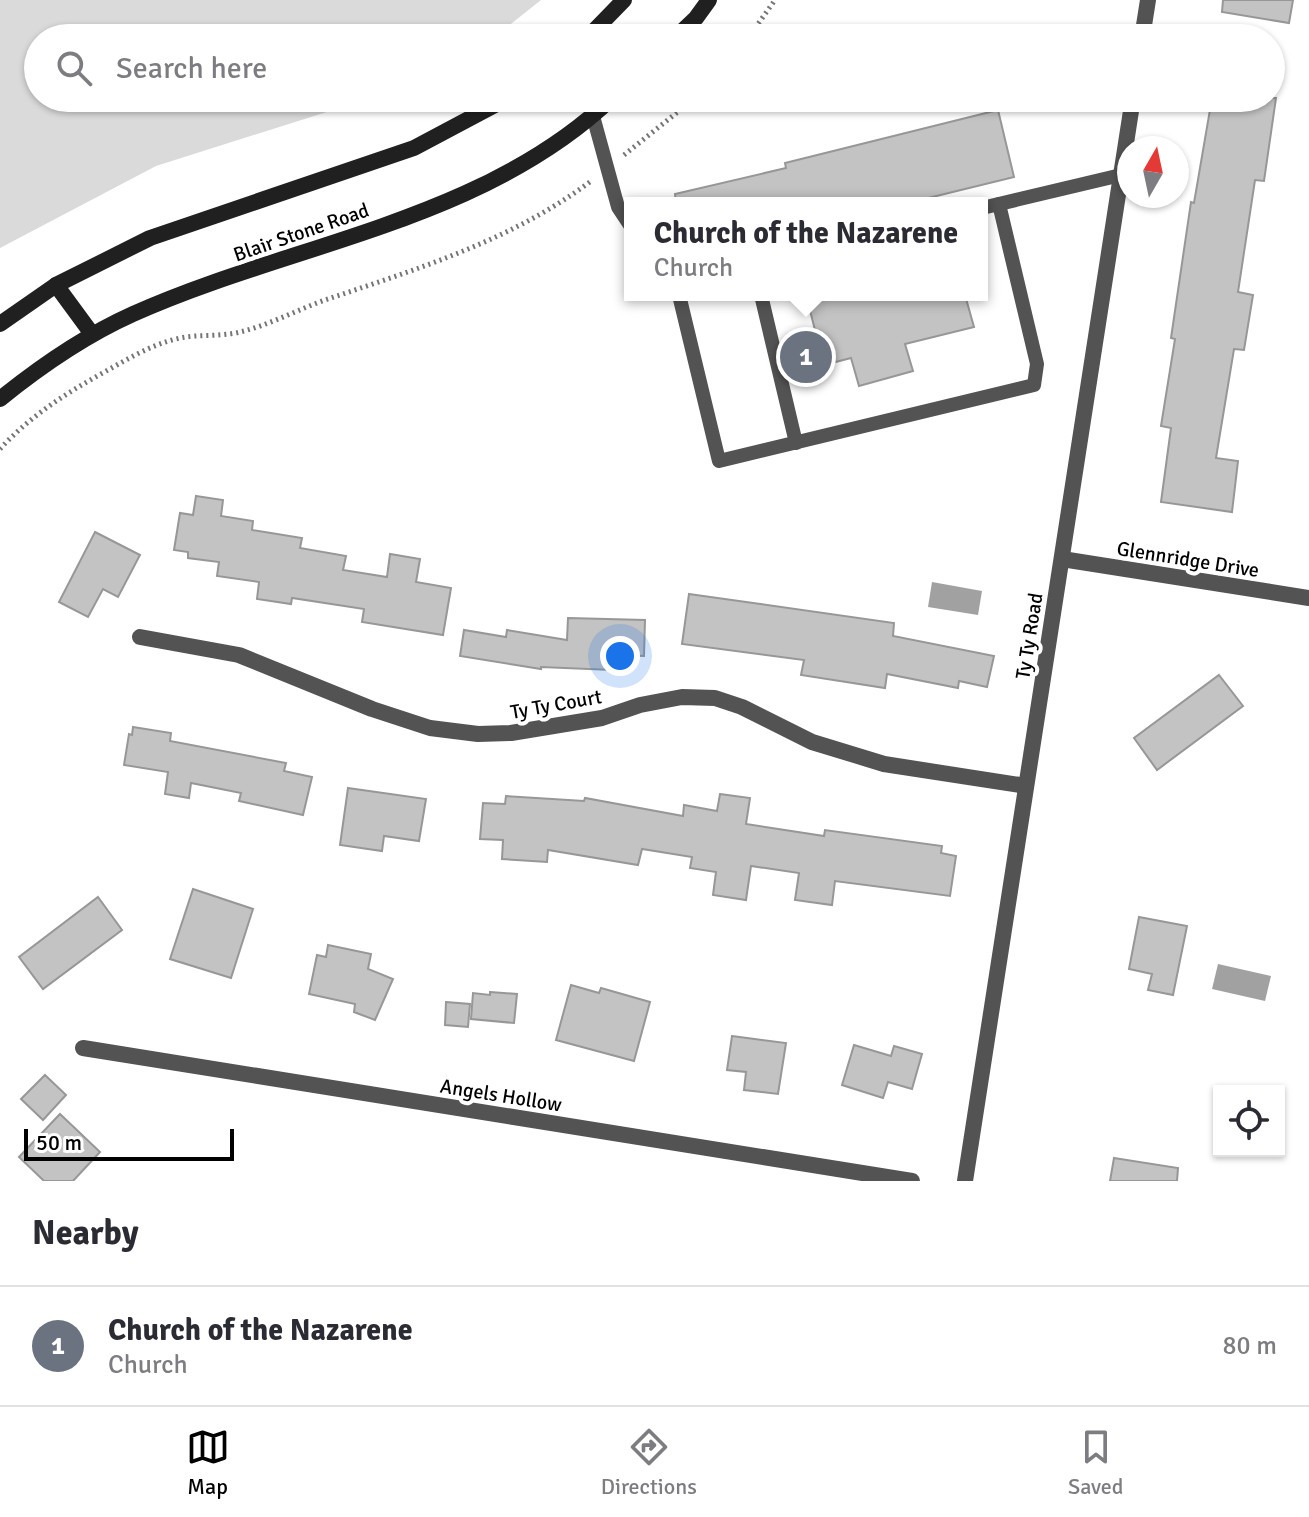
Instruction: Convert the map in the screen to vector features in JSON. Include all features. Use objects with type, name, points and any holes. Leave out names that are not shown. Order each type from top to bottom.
[{"type":"main road","points":[[601,24],[624,0]]},
{"type":"main road","points":[[690,24],[709,0]]},
{"type":"main road","points":[[0,324],[56,285],[150,238],[414,148],[482,112]]},
{"type":"main road","points":[[592,112],[593,116]]},
{"type":"main road","name":"Blair Stone Road","points":[[0,399],[92,334],[193,290],[422,211],[501,176],[597,112]]},
{"type":"main road","points":[[56,285],[92,334]]},
{"type":"street","points":[[1144,24],[1148,0]]},
{"type":"street","name":"Ty Ty Road","points":[[1127,136],[1131,112]]},
{"type":"street","name":"Ty Ty Road","points":[[965,1181],[1117,201]]},
{"type":"street","name":"Glennridge Drive","points":[[1062,559],[1309,598]]},
{"type":"street","name":"Ty Ty Court","points":[[140,637],[239,655],[372,709],[430,728],[478,734],[511,733],[575,723],[682,697],[715,698],[742,707],[812,742],[884,764],[1026,786]]},
{"type":"street","name":"Angels Hollow","points":[[83,1048],[912,1181]]},
{"type":"lane","points":[[593,116],[618,207],[624,216]]},
{"type":"lane","points":[[988,207],[1117,176]]},
{"type":"lane","points":[[680,301],[719,461],[1034,385],[1037,364],[999,204]]},
{"type":"lane","points":[[762,301],[796,443]]},
{"type":"path","points":[[758,24],[775,0]]},
{"type":"path","points":[[630,150],[678,112]]},
{"type":"path","points":[[0,449],[39,412],[153,345],[183,337],[241,332],[426,265],[515,228],[586,185]]},
{"type":"shaded area","points":[[0,0],[541,0],[511,24],[24,24],[24,112],[327,112],[156,166],[0,248]]},
{"type":"shaded area","points":[[932,582],[982,591],[978,615],[928,607]]},
{"type":"shaded area","points":[[1218,964],[1271,976],[1265,1001],[1212,989]]},
{"type":"building","points":[[1223,0],[1293,0],[1289,23],[1222,12]]},
{"type":"building","points":[[998,112],[1014,177],[932,197],[675,197],[675,194],[786,168],[785,163]]},
{"type":"building","points":[[1210,112],[1274,112],[1264,181],[1255,180],[1238,292],[1253,295],[1244,350],[1234,349],[1216,458],[1238,461],[1232,512],[1161,502],[1171,428],[1161,426],[1191,202],[1194,203]]},
{"type":"building","points":[[808,301],[967,301],[974,327],[905,344],[913,371],[859,386],[851,358],[824,365]]},
{"type":"building","points":[[196,496],[223,500],[221,516],[253,521],[252,530],[302,538],[300,548],[346,556],[343,570],[387,577],[390,554],[420,559],[416,582],[451,588],[443,635],[362,622],[364,609],[292,598],[291,604],[257,599],[259,582],[217,576],[219,562],[188,558],[188,552],[174,550],[180,513],[193,515]]},
{"type":"building","points":[[95,532],[140,555],[118,597],[103,589],[88,617],[59,602]]},
{"type":"building","points":[[689,594],[894,623],[893,636],[994,656],[987,687],[959,681],[958,688],[887,674],[885,688],[801,675],[804,660],[682,644]]},
{"type":"building","points":[[568,618],[645,620],[644,656],[612,655],[612,670],[541,669],[460,656],[464,630],[506,637],[507,630],[567,640]]},
{"type":"building","points":[[1219,675],[1243,706],[1157,770],[1134,738]]},
{"type":"building","points":[[133,727],[171,733],[170,741],[286,763],[284,771],[312,777],[303,815],[239,801],[241,793],[191,783],[189,798],[165,794],[168,772],[124,765]]},
{"type":"building","points":[[348,788],[426,799],[419,841],[384,836],[382,851],[340,845]]},
{"type":"building","points":[[720,794],[750,798],[746,824],[824,836],[825,830],[942,846],[941,853],[956,856],[950,896],[835,881],[832,905],[795,900],[799,873],[751,866],[746,900],[713,895],[716,872],[690,868],[692,857],[642,849],[638,865],[548,850],[547,862],[502,859],[503,840],[480,839],[483,803],[505,804],[506,796],[584,801],[585,798],[683,816],[684,805],[717,811]]},
{"type":"building","points":[[193,889],[253,909],[231,978],[170,959]]},
{"type":"building","points":[[98,897],[122,930],[43,989],[19,957]]},
{"type":"building","points":[[1139,917],[1187,926],[1173,995],[1148,990],[1152,974],[1129,969]]},
{"type":"building","points":[[328,945],[371,954],[368,969],[393,979],[375,1020],[354,1012],[355,1004],[309,994],[317,955],[326,957]]},
{"type":"building","points":[[571,985],[599,993],[601,988],[650,1002],[634,1061],[556,1040]]},
{"type":"building","points":[[490,992],[517,994],[514,1023],[471,1019],[473,993],[490,995]]},
{"type":"building","points":[[446,1002],[470,1004],[468,1027],[445,1025]]},
{"type":"building","points":[[732,1036],[786,1043],[778,1094],[744,1090],[746,1072],[727,1070]]},
{"type":"building","points":[[854,1045],[891,1056],[894,1046],[922,1054],[912,1089],[888,1082],[883,1098],[842,1085]]},
{"type":"building","points":[[45,1075],[66,1095],[43,1120],[21,1099]]},
{"type":"building","points":[[60,1114],[100,1152],[73,1181],[44,1181],[19,1157]]},
{"type":"building","points":[[1114,1158],[1178,1168],[1177,1181],[1110,1181]]},
{"type":"place","name":"Church of the Nazarene","points":[[806,357]]}]
